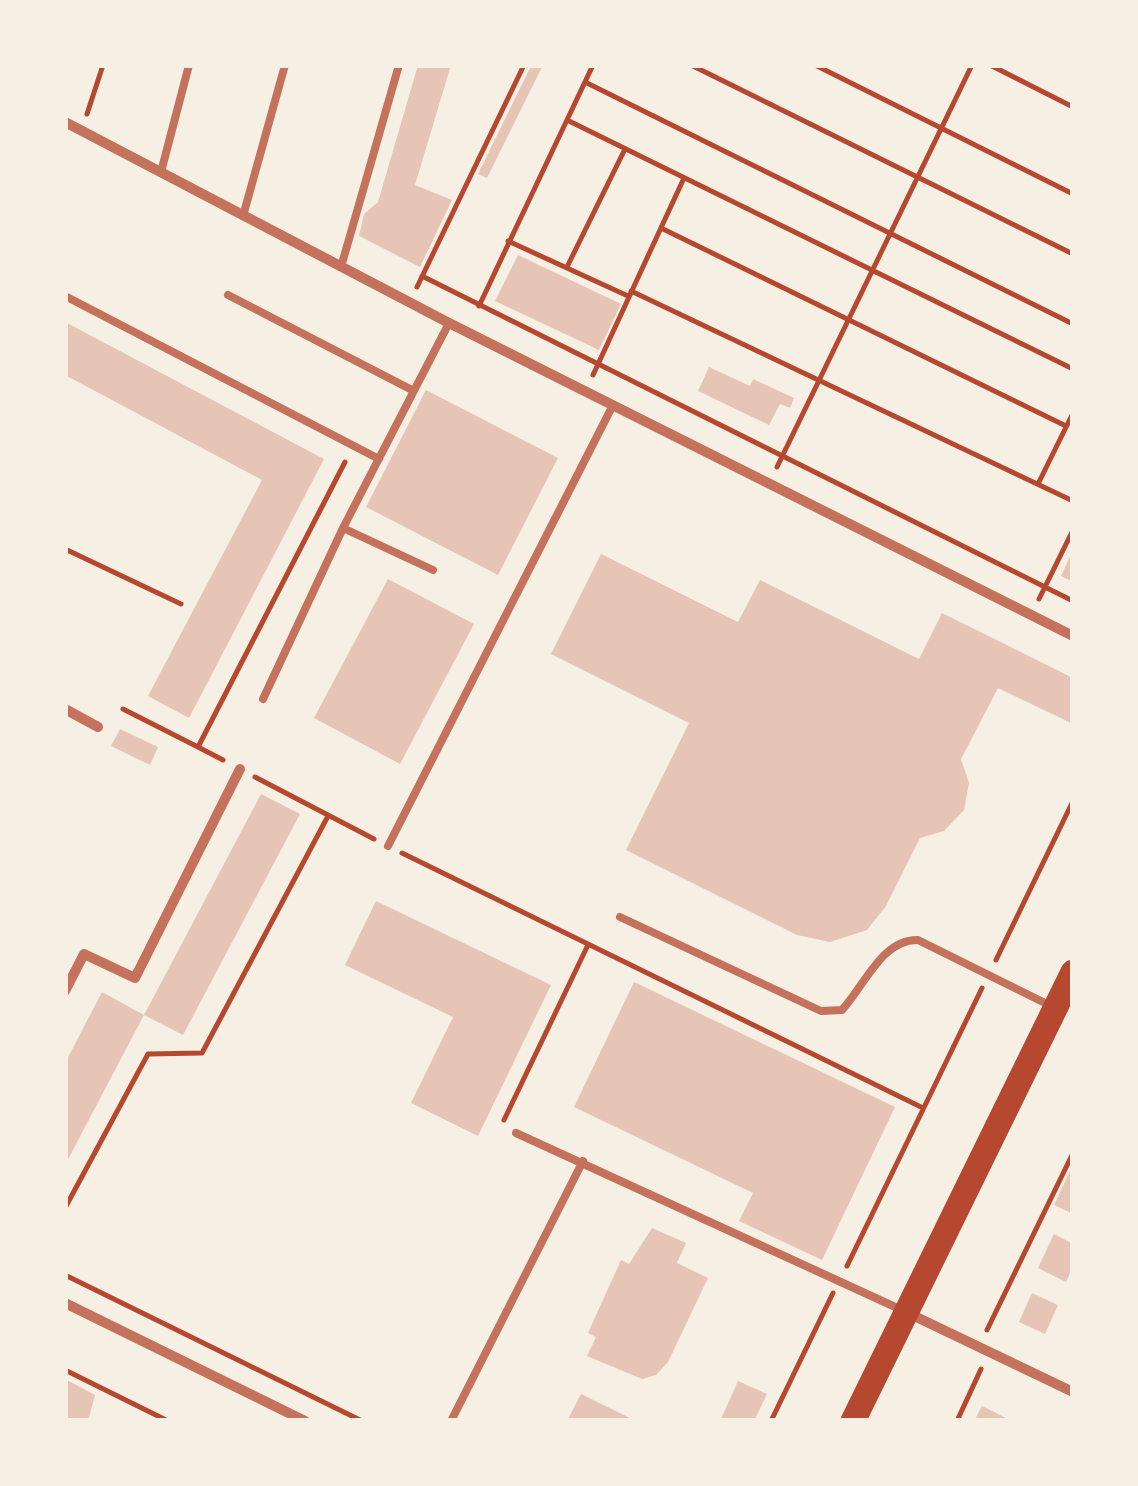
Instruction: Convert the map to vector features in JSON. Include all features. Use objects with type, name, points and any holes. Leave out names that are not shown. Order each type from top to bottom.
[{"type":"main road","points":[[853,1421],[1073,972]]},
{"type":"street","points":[[65,122],[449,323],[1073,636]]},
{"type":"street","points":[[65,710],[98,726]]},
{"type":"street","points":[[65,992],[84,954],[135,978],[240,769]]},
{"type":"street","points":[[65,1303],[305,1421]]},
{"type":"street","points":[[908,1313],[1073,1392]]},
{"type":"lane","points":[[161,172],[189,65]]},
{"type":"lane","points":[[243,216],[285,65]]},
{"type":"lane","points":[[340,266],[398,65]]},
{"type":"lane","points":[[65,296],[378,459]]},
{"type":"lane","points":[[228,296],[412,390]]},
{"type":"lane","points":[[263,699],[342,528],[449,323]]},
{"type":"lane","points":[[388,846],[613,405]]},
{"type":"lane","points":[[342,528],[433,570]]},
{"type":"lane","points":[[620,917],[821,1011],[842,1010],[889,948],[902,940],[918,940],[1055,1008]]},
{"type":"lane","points":[[516,1133],[908,1313]]},
{"type":"lane","points":[[451,1421],[584,1161]]},
{"type":"path","points":[[81,131],[103,65]]},
{"type":"path","points":[[410,302],[524,65]]},
{"type":"path","points":[[467,332],[593,65]]},
{"type":"path","points":[[692,65],[1073,254]]},
{"type":"path","points":[[815,65],[1073,194]]},
{"type":"path","points":[[769,484],[972,65]]},
{"type":"path","points":[[990,65],[1073,106]]},
{"type":"path","points":[[585,82],[1073,324]]},
{"type":"path","points":[[566,120],[1073,369]]},
{"type":"path","points":[[566,267],[625,148]]},
{"type":"path","points":[[586,392],[684,178]]},
{"type":"path","points":[[660,228],[1066,426]]},
{"type":"path","points":[[508,240],[819,379],[1073,501]]},
{"type":"path","points":[[422,276],[1073,601]]},
{"type":"path","points":[[1038,484],[1073,413]]},
{"type":"path","points":[[198,747],[353,446]]},
{"type":"path","points":[[1031,616],[1073,530]]},
{"type":"path","points":[[65,549],[182,604]]},
{"type":"path","points":[[123,709],[587,947],[924,1108]]},
{"type":"path","points":[[770,1421],[1073,800]]},
{"type":"path","points":[[65,1208],[148,1054],[202,1053],[328,814]]},
{"type":"path","points":[[516,1133],[501,1126],[587,947]]},
{"type":"path","points":[[956,1421],[988,1352],[987,1323],[1073,1153]]},
{"type":"path","points":[[65,1275],[362,1421]]},
{"type":"path","points":[[65,1370],[168,1421]]},
{"type":"building","points":[[418,65],[451,65],[415,185],[452,200],[420,267],[359,236],[364,214],[378,202]]},
{"type":"building","points":[[531,66],[542,67],[487,178],[478,174]]},
{"type":"building","points":[[518,255],[621,304],[599,350],[495,301]]},
{"type":"building","points":[[65,322],[324,459],[189,718],[148,696],[262,480],[65,375]]},
{"type":"building","points":[[709,367],[750,386],[753,379],[794,398],[790,408],[780,404],[769,425],[698,391]]},
{"type":"building","points":[[426,390],[558,458],[498,575],[366,507]]},
{"type":"building","points":[[1073,550],[1073,582],[1061,576]]},
{"type":"building","points":[[601,554],[738,622],[760,580],[919,659],[942,613],[1073,678],[1073,724],[998,688],[961,759],[969,783],[964,810],[944,831],[920,838],[886,906],[867,930],[830,942],[797,935],[626,850],[689,723],[551,654]]},
{"type":"building","points":[[388,579],[474,624],[400,764],[314,718]]},
{"type":"building","points":[[120,729],[158,747],[150,765],[111,746]]},
{"type":"building","points":[[261,794],[300,814],[183,1035],[144,1015]]},
{"type":"building","points":[[376,901],[551,985],[478,1136],[411,1103],[453,1017],[345,965]]},
{"type":"building","points":[[634,982],[895,1107],[822,1260],[739,1221],[753,1193],[574,1107]]},
{"type":"building","points":[[102,992],[144,1015],[65,1165],[65,1063]]},
{"type":"building","points":[[1073,1165],[1073,1214],[1054,1205]]},
{"type":"building","points":[[652,1228],[686,1243],[677,1263],[708,1278],[668,1362],[656,1375],[642,1379],[587,1356],[596,1337],[588,1333],[621,1260],[629,1264]]},
{"type":"building","points":[[1054,1234],[1073,1244],[1073,1267],[1066,1282],[1038,1268]]},
{"type":"building","points":[[1032,1293],[1058,1305],[1045,1334],[1019,1322]]},
{"type":"building","points":[[65,1379],[95,1395],[88,1421],[65,1421]]},
{"type":"building","points":[[738,1381],[767,1394],[754,1421],[720,1421]]},
{"type":"building","points":[[581,1394],[636,1421],[567,1421]]},
{"type":"building","points":[[982,1406],[1012,1421],[974,1421]]}]
